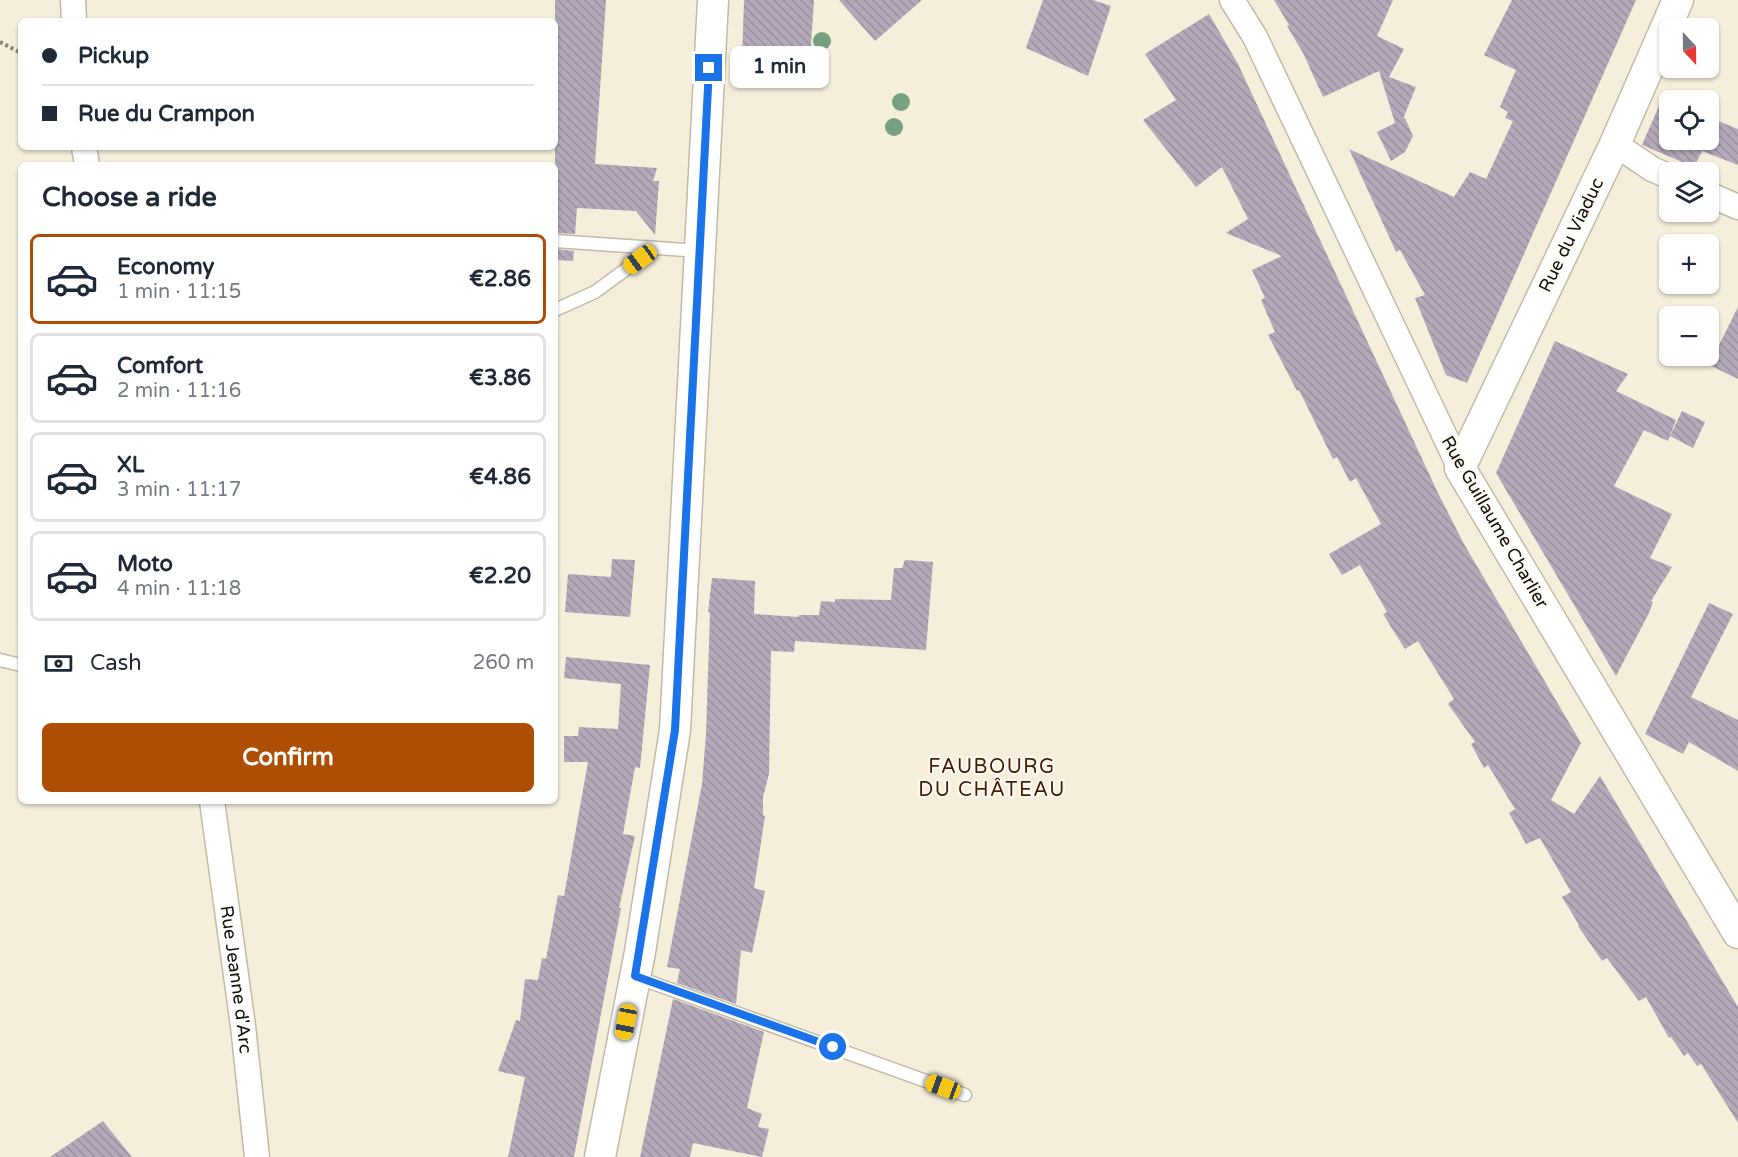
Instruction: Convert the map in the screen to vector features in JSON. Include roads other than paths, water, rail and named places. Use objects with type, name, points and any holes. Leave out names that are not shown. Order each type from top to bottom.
[{"type":"street","points":[[73,0],[74,18]]},
{"type":"street","points":[[600,1157],[635,976],[675,730],[713,0]]},
{"type":"street","name":"Rue Guillaume Charlier","points":[[1232,0],[1255,37],[1460,468],[1738,933]]},
{"type":"street","name":"Rue du Viaduc","points":[[1460,468],[1615,144],[1678,0]]},
{"type":"street","points":[[1615,144],[1659,172]]},
{"type":"street","points":[[1719,199],[1738,207]]},
{"type":"street","name":"Rue Jeanne d'Arc","points":[[212,804],[243,1026],[257,1157]]},
{"type":"lane","points":[[558,241],[700,251]]},
{"type":"lane","points":[[558,309],[595,292],[655,248]]},
{"type":"lane","points":[[0,660],[18,664]]},
{"type":"lane","points":[[635,976],[965,1095]]},
{"type":"district","name":"FAUBOURG DU CHÂTEAU","points":[[992,778]]}]
